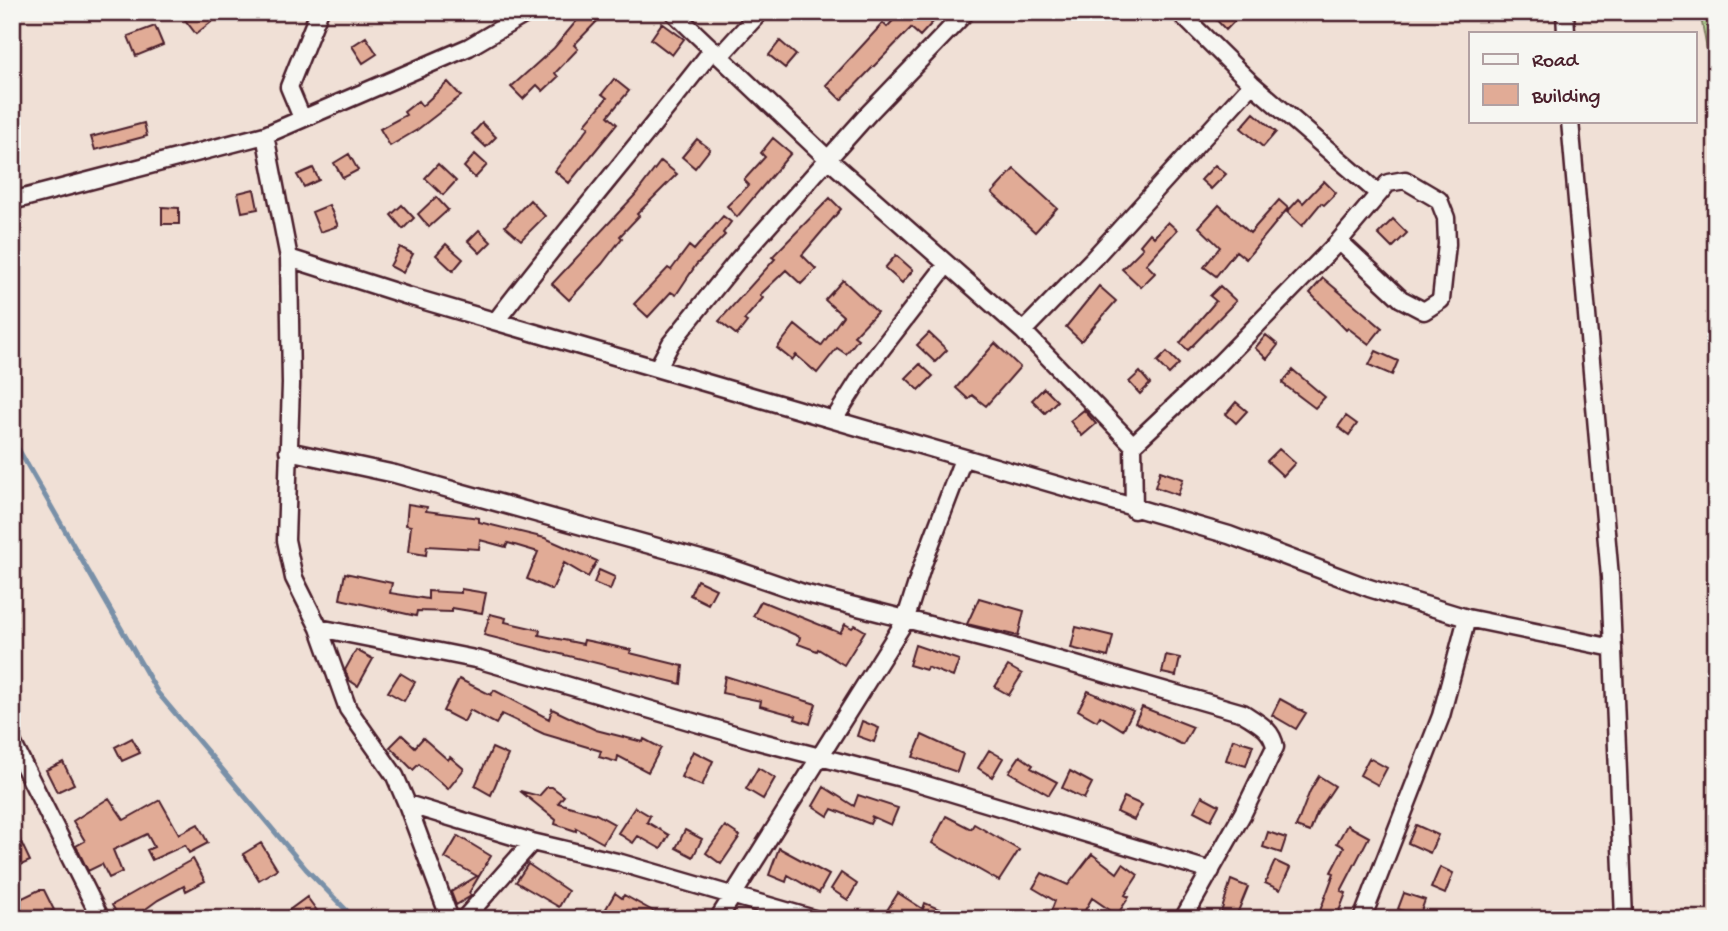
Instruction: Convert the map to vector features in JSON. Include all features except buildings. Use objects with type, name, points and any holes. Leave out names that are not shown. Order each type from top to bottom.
[{"type":"street","points":[[303,118],[289,87],[319,12]]},
{"type":"street","points":[[12,201],[265,135],[469,47],[529,12]]},
{"type":"street","points":[[673,12],[829,160],[1023,331],[1133,445],[1135,510]]},
{"type":"street","points":[[496,321],[555,243],[717,53],[760,12]]},
{"type":"street","points":[[658,367],[671,343],[737,261],[869,113],[966,12]]},
{"type":"street","points":[[1565,12],[1566,32]]},
{"type":"street","points":[[1184,14],[1252,84],[1378,193]]},
{"type":"street","points":[[1023,331],[1094,258],[1252,84]]},
{"type":"street","points":[[1570,122],[1610,577],[1624,919]]},
{"type":"street","points":[[265,135],[289,258],[291,384],[286,540],[294,578],[318,628],[348,709],[395,776],[450,919]]},
{"type":"street","points":[[1133,445],[1181,403],[1339,241],[1388,183],[1405,180],[1439,200],[1446,218],[1447,244],[1441,300],[1424,311],[1401,299],[1339,241]]},
{"type":"street","points":[[289,258],[496,321],[835,418],[962,459],[1251,542],[1369,588],[1467,618],[1613,648]]},
{"type":"street","points":[[835,418],[866,369],[947,264]]},
{"type":"street","points":[[288,451],[395,474],[722,565],[803,593],[996,642],[1243,713],[1265,727],[1273,736],[1275,747],[1271,760],[1183,919]]},
{"type":"street","points":[[718,919],[905,621],[922,564],[962,459]]},
{"type":"street","points":[[1362,919],[1441,716],[1467,618]]},
{"type":"street","points":[[318,628],[480,660],[819,757],[913,781],[1211,871]]},
{"type":"street","points":[[12,742],[101,919]]},
{"type":"street","points":[[407,804],[532,842],[621,863],[730,897],[814,919]]},
{"type":"street","points":[[464,919],[532,842]]},
{"type":"green space","points":[[1700,12],[1716,12],[1716,97]]},
{"type":"waterway","points":[[12,438],[158,693],[306,869],[355,919]]}]
